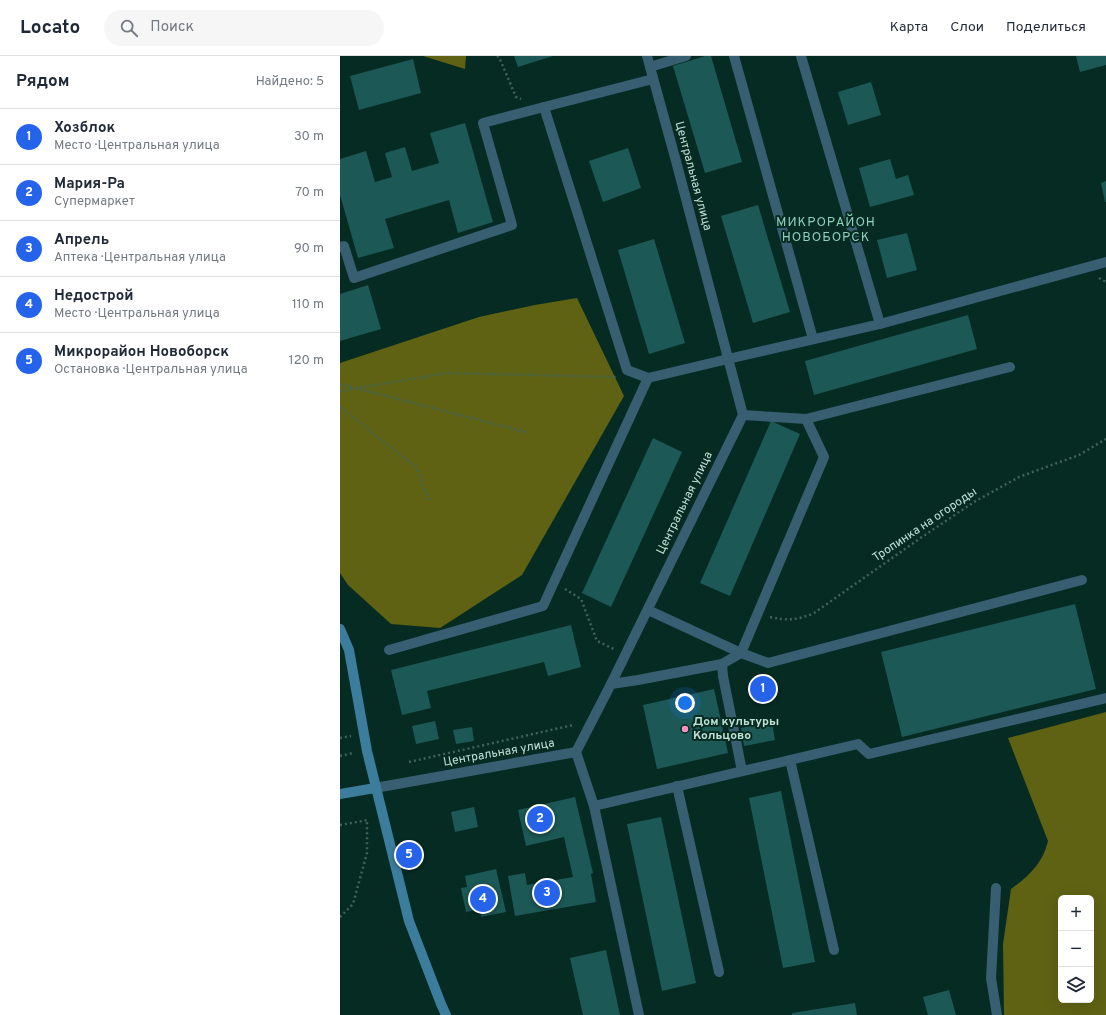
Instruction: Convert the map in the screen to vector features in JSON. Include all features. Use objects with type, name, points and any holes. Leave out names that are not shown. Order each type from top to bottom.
[{"type":"main road","points":[[340,629],[349,650],[366,750],[408,921],[440,1004],[446,1015]]},
{"type":"main road","points":[[340,794],[376,788]]},
{"type":"street","name":"Центральная улица","points":[[376,788],[576,752],[648,610],[743,415],[647,56]]},
{"type":"street","points":[[650,67],[686,56]]},
{"type":"street","points":[[734,56],[814,339]]},
{"type":"street","points":[[801,56],[880,324]]},
{"type":"street","points":[[340,247],[344,246],[354,278],[512,225],[483,123],[653,78]]},
{"type":"street","points":[[544,107],[627,370],[648,378],[880,324],[1106,262]]},
{"type":"street","points":[[743,415],[806,419],[1010,367]]},
{"type":"street","points":[[388,650],[543,606],[648,378]]},
{"type":"street","points":[[611,684],[722,664],[742,652],[824,457],[806,419]]},
{"type":"street","points":[[648,610],[768,663],[1082,580]]},
{"type":"street","points":[[722,664],[742,771]]},
{"type":"street","points":[[594,806],[858,744],[869,754],[1106,698]]},
{"type":"street","points":[[576,752],[594,806],[640,1015]]},
{"type":"street","points":[[790,760],[834,950]]},
{"type":"street","points":[[677,786],[719,972]]},
{"type":"street","points":[[996,888],[992,978],[997,1015]]},
{"type":"path","points":[[497,56],[499,57],[516,97],[544,107]]},
{"type":"path","points":[[340,391],[447,373],[617,378]]},
{"type":"path","points":[[340,384],[526,432]]},
{"type":"path","points":[[340,407],[416,467],[429,500]]},
{"type":"path","name":"Тропинка на огороды","points":[[758,614],[792,620],[802,619],[814,613],[974,502],[1019,477],[1079,455],[1106,439]]},
{"type":"path","points":[[554,583],[581,599],[597,641],[614,649],[618,642]]},
{"type":"path","points":[[409,762],[572,726],[576,719]]},
{"type":"path","points":[[340,825],[382,817]]},
{"type":"path","points":[[340,917],[353,904],[367,853],[368,820]]},
{"type":"shaded area","points":[[423,56],[466,56],[465,69]]},
{"type":"shaded area","points":[[577,298],[624,396],[522,575],[440,628],[391,624],[348,585],[340,573],[340,363],[479,317]]},
{"type":"shaded area","points":[[1106,712],[1106,1015],[1004,1015],[1003,944],[1011,889],[1023,880],[1039,863],[1048,841],[1008,738]]},
{"type":"building","points":[[514,56],[553,56],[518,67]]},
{"type":"building","points":[[705,56],[711,56],[742,162],[705,173],[673,66]]},
{"type":"building","points":[[1076,56],[1106,56],[1106,65],[1080,72]]},
{"type":"building","points":[[413,59],[421,93],[359,110],[350,76]]},
{"type":"building","points":[[871,82],[881,115],[848,125],[838,92]]},
{"type":"building","points":[[465,123],[493,222],[458,233],[449,200],[385,219],[394,248],[358,258],[340,195],[340,159],[366,151],[375,182],[392,177],[385,153],[405,147],[412,171],[439,163],[430,133]]},
{"type":"building","points":[[628,148],[641,188],[603,202],[589,161]]},
{"type":"building","points":[[890,159],[896,179],[908,175],[914,195],[870,207],[859,168]]},
{"type":"building","points":[[1106,181],[1106,202],[1105,202],[1101,183]]},
{"type":"building","points":[[758,205],[790,312],[753,323],[721,216]]},
{"type":"building","points":[[907,233],[917,270],[887,278],[877,240]]},
{"type":"building","points":[[654,239],[685,343],[649,354],[618,250]]},
{"type":"building","points":[[368,285],[381,329],[340,341],[340,294]]},
{"type":"building","points":[[968,315],[977,349],[814,395],[805,361]]},
{"type":"building","points":[[771,421],[800,434],[730,596],[700,583]]},
{"type":"building","points":[[653,438],[682,452],[611,607],[582,593]]},
{"type":"building","points":[[1075,604],[1096,689],[902,737],[881,652]]},
{"type":"building","points":[[571,625],[581,667],[548,676],[544,662],[427,691],[431,708],[402,715],[391,670]]},
{"type":"building","points":[[773,681],[774,688],[764,691],[765,695],[758,696],[756,684]]},
{"type":"building","name":"Дом культуры Кольцово","points":[[714,689],[728,753],[657,769],[643,705]]},
{"type":"building","points":[[435,721],[439,739],[416,744],[412,726]]},
{"type":"building","points":[[772,722],[775,740],[744,746],[741,728]]},
{"type":"building","points":[[472,727],[474,741],[456,744],[453,730]]},
{"type":"building","points":[[781,791],[815,962],[783,968],[749,798]]},
{"type":"building","points":[[575,797],[593,873],[591,874],[596,902],[515,916],[508,876],[525,873],[527,885],[573,877],[564,837],[526,846],[518,810]]},
{"type":"building","points":[[474,807],[478,827],[455,832],[451,812]]},
{"type":"building","points":[[661,817],[696,983],[662,991],[627,824]]},
{"type":"building","points":[[496,869],[506,912],[481,917],[480,909],[466,912],[461,888],[467,887],[465,876]]},
{"type":"building","points":[[606,950],[620,1015],[583,1015],[570,958]]},
{"type":"building","points":[[949,990],[956,1015],[928,1015],[923,997]]},
{"type":"building","points":[[855,1003],[857,1015],[792,1015],[792,1013]]},
{"type":"place","name":"Хозблок","points":[[763,689]]},
{"type":"place","name":"Дом культуры Кольцово","points":[[685,729]]},
{"type":"place","name":"Мария-Ра","points":[[540,819]]},
{"type":"place","name":"Микрорайон Новоборск","points":[[409,855]]},
{"type":"place","name":"Апрель","points":[[547,893]]},
{"type":"place","name":"Недострой","points":[[483,899]]},
{"type":"district","name":"МИКРОРАЙОН НОВОБОРСК","points":[[826,230]]}]
